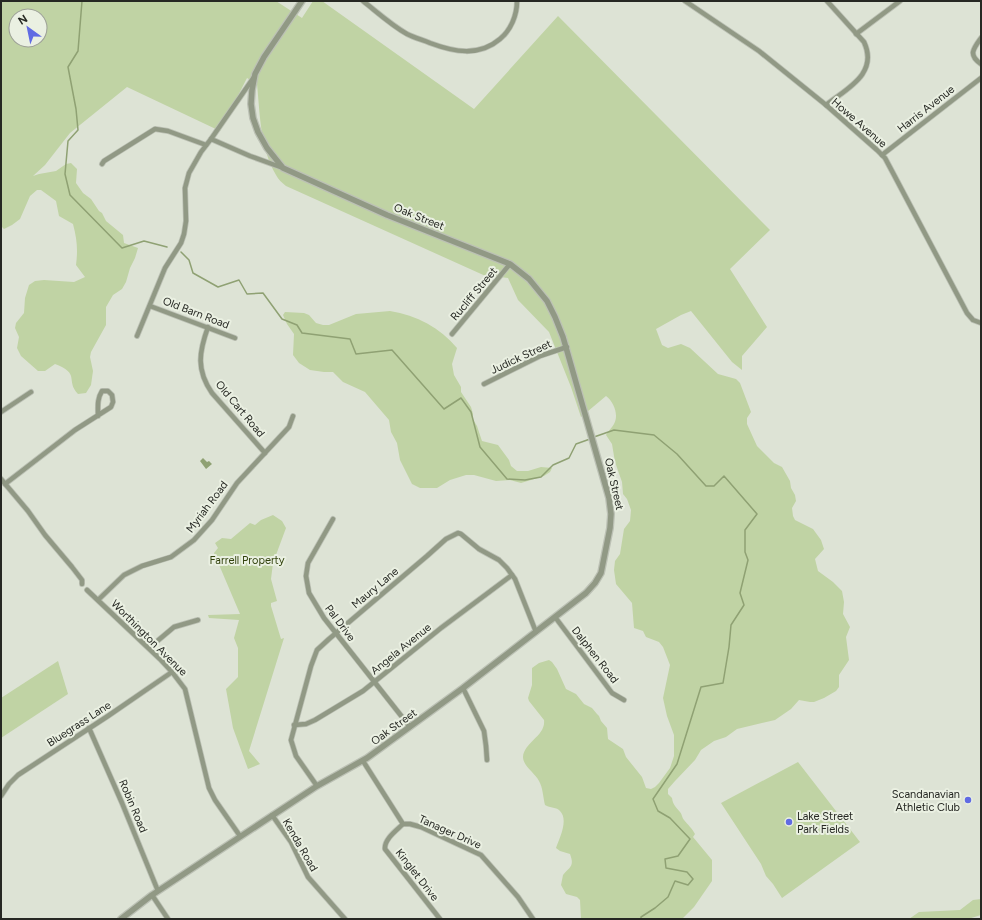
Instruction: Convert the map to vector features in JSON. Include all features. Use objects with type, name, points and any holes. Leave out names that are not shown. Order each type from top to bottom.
[{"type":"street","name":"Oak Street","points":[[121,919],[152,895],[272,815],[317,786],[363,761],[463,688],[536,632],[586,593],[595,583],[601,573],[607,546],[611,514],[609,498],[566,347],[555,317],[547,301],[528,280],[510,264],[387,215],[283,168],[267,148],[258,132],[253,118],[251,104],[252,90],[256,74],[264,57],[302,1]]},
{"type":"street","points":[[363,1],[407,34],[445,48],[473,52],[488,47],[504,35],[511,25],[515,15],[517,1]]},
{"type":"street","name":"Howe Avenue","points":[[686,1],[759,51],[826,105],[882,155],[893,172],[967,313],[973,320],[981,323]]},
{"type":"street","points":[[826,105],[860,78],[866,70],[868,59],[864,42],[827,1]]},
{"type":"street","points":[[856,34],[900,1]]},
{"type":"street","points":[[981,38],[973,49],[975,60],[981,64]]},
{"type":"street","points":[[138,336],[165,268],[183,238],[186,221],[184,198],[186,183],[193,165],[256,74]]},
{"type":"street","name":"Harris Avenue","points":[[882,155],[981,78]]},
{"type":"street","points":[[102,164],[104,161],[155,129],[168,131],[206,145]]},
{"type":"street","points":[[211,139],[283,168]]},
{"type":"street","name":"Rucliff Street","points":[[452,334],[510,264]]},
{"type":"street","name":"Old Barn Road","points":[[150,306],[235,338]]},
{"type":"street","name":"Old Cart Road","points":[[208,327],[203,342],[200,359],[202,371],[207,384],[212,393],[265,453]]},
{"type":"street","name":"Judick Street","points":[[484,384],[536,358],[566,347]]},
{"type":"street","points":[[5,484],[76,429],[98,416],[111,408],[113,402],[112,395],[108,391],[102,391],[100,395],[98,403],[98,416]]},
{"type":"street","points":[[1,412],[31,392]]},
{"type":"street","name":"Myriah Road","points":[[98,600],[124,575],[142,566],[171,557],[194,540],[212,520],[237,483],[289,427],[293,416]]},
{"type":"street","points":[[1,479],[72,567],[82,580],[82,584]]},
{"type":"street","name":"Pal Drive","points":[[333,519],[311,556],[306,576],[307,588],[312,600],[410,727]]},
{"type":"street","name":"Maury Lane","points":[[317,786],[297,759],[293,751],[291,740],[294,725],[316,653],[319,648],[336,632],[446,539],[456,534],[461,534],[475,546],[499,560],[512,575],[536,632]]},
{"type":"street","name":"Angela Avenue","points":[[294,725],[306,724],[315,720],[356,696],[441,628],[512,575]]},
{"type":"street","name":"Worthington Avenue","points":[[88,590],[149,648],[182,684],[188,695],[209,788],[215,800],[240,836]]},
{"type":"street","name":"Dalphen Road","points":[[555,617],[612,693],[624,700]]},
{"type":"street","points":[[149,648],[174,627],[198,620]]},
{"type":"street","name":"Bluegrass Lane","points":[[1,796],[8,784],[18,775],[172,672]]},
{"type":"street","points":[[463,688],[484,731],[487,760]]},
{"type":"street","name":"Robin Road","points":[[89,728],[158,891]]},
{"type":"street","name":"Tanager Drive","points":[[363,761],[403,824],[416,826],[481,855],[518,897],[533,919]]},
{"type":"street","name":"Kenda Road","points":[[272,815],[290,842],[308,877],[345,919]]},
{"type":"street","name":"Kinglet Drive","points":[[403,824],[387,841],[385,844],[385,849],[440,919]]},
{"type":"street","points":[[152,895],[168,919]]},
{"type":"green space","points":[[1,1],[276,1],[302,18],[313,1],[322,1],[474,109],[558,16],[770,230],[730,269],[767,327],[742,356],[742,370],[732,362],[691,311],[656,329],[662,345],[668,348],[681,344],[690,348],[718,374],[736,379],[740,383],[751,412],[747,418],[747,424],[757,446],[774,463],[782,467],[790,481],[796,501],[792,508],[795,520],[813,529],[821,540],[824,549],[815,559],[818,571],[842,591],[844,602],[843,614],[850,627],[846,637],[849,660],[839,675],[839,687],[836,691],[814,702],[799,700],[791,709],[775,720],[737,729],[726,737],[714,741],[701,750],[695,760],[668,789],[668,794],[681,813],[683,819],[695,834],[693,837],[712,860],[712,881],[694,907],[682,919],[581,919],[580,900],[577,897],[566,894],[561,885],[563,875],[572,864],[570,854],[556,848],[562,830],[564,819],[563,815],[557,809],[545,805],[540,784],[525,763],[523,757],[527,747],[544,726],[544,720],[528,698],[532,685],[532,668],[539,663],[549,660],[557,669],[566,689],[576,694],[584,704],[592,708],[599,716],[607,728],[608,739],[623,749],[626,757],[642,777],[646,788],[651,789],[655,787],[670,768],[674,756],[674,735],[667,716],[663,698],[670,665],[663,647],[659,642],[646,637],[643,631],[634,628],[632,603],[616,584],[614,570],[615,561],[620,554],[624,529],[630,521],[631,510],[627,499],[623,494],[622,482],[615,462],[612,444],[606,435],[615,420],[615,409],[606,396],[581,417],[571,387],[549,332],[518,300],[508,278],[490,278],[286,186],[277,176],[267,154],[260,119],[257,84],[247,78],[220,131],[127,87],[70,133],[45,165],[33,176],[56,171],[66,164],[71,163],[77,169],[76,183],[83,193],[91,199],[102,213],[106,221],[123,235],[124,243],[138,248],[126,282],[122,289],[113,295],[106,307],[106,325],[91,352],[90,357],[93,371],[91,385],[86,393],[78,394],[74,389],[70,374],[63,368],[55,364],[45,371],[38,371],[21,356],[17,348],[19,337],[15,328],[16,323],[24,313],[25,298],[29,285],[35,281],[44,280],[74,282],[85,277],[76,265],[77,244],[73,224],[59,216],[56,201],[41,190],[37,190],[30,196],[20,219],[4,229],[1,226]]},
{"type":"green space","points":[[390,311],[419,319],[443,334],[457,348],[452,364],[454,375],[461,387],[461,392],[471,407],[473,414],[472,418],[477,426],[482,441],[498,445],[509,460],[511,466],[517,471],[528,471],[541,467],[552,468],[550,472],[544,476],[521,483],[510,480],[496,481],[474,475],[466,475],[450,480],[437,488],[420,488],[412,484],[400,460],[397,443],[391,432],[389,420],[365,392],[343,382],[333,372],[310,370],[299,363],[293,355],[294,334],[283,315],[285,312],[304,313],[309,315],[316,323],[329,325],[356,314]]},
{"type":"green space","name":"Farrell Property","points":[[273,515],[282,521],[286,528],[273,563],[271,579],[277,601],[271,603],[271,606],[281,639],[284,638],[249,751],[260,764],[248,769],[233,728],[226,689],[238,677],[238,648],[234,638],[239,620],[209,618],[208,615],[240,614],[214,553],[218,548],[215,543],[222,538],[231,539],[250,523],[255,525],[261,520]]},
{"type":"green space","points":[[58,661],[68,694],[1,738],[1,698]]},
{"type":"green space","name":"Lake Street Park Fields","points":[[798,762],[860,842],[782,898],[766,876],[761,864],[721,803]]},
{"type":"green space","points":[[981,899],[981,915],[968,919],[909,919],[919,912],[960,910],[973,900]]},
{"type":"shaded area","points":[[203,458],[212,464],[206,469],[200,461]]},
{"type":"waterway","points":[[82,1],[78,51],[68,67],[76,109],[78,130],[68,141],[65,174],[70,195],[122,248],[144,241],[167,247]]},
{"type":"waterway","points":[[181,252],[189,260],[193,273],[218,287],[239,280],[247,294],[263,293],[282,319],[297,325],[302,333],[350,339],[356,354],[392,350],[444,409],[461,398],[471,412],[480,447],[507,479],[525,480],[541,477],[553,465],[569,458],[576,444],[590,439]]},
{"type":"waterway","points":[[594,437],[614,430],[654,435],[677,454],[706,486],[714,486],[724,476],[757,514],[745,530],[745,552],[748,560],[740,593],[744,605],[731,625],[723,683],[701,687],[677,764],[653,799],[658,811],[670,818],[690,839],[678,856],[665,859],[666,868],[687,872],[693,879],[688,885],[675,881],[668,897],[641,917],[641,919]]},
{"type":"place","name":"Scandanavian Athletic Club","points":[[968,800]]},
{"type":"place","name":"Lake Street Park Fields","points":[[789,822]]}]
